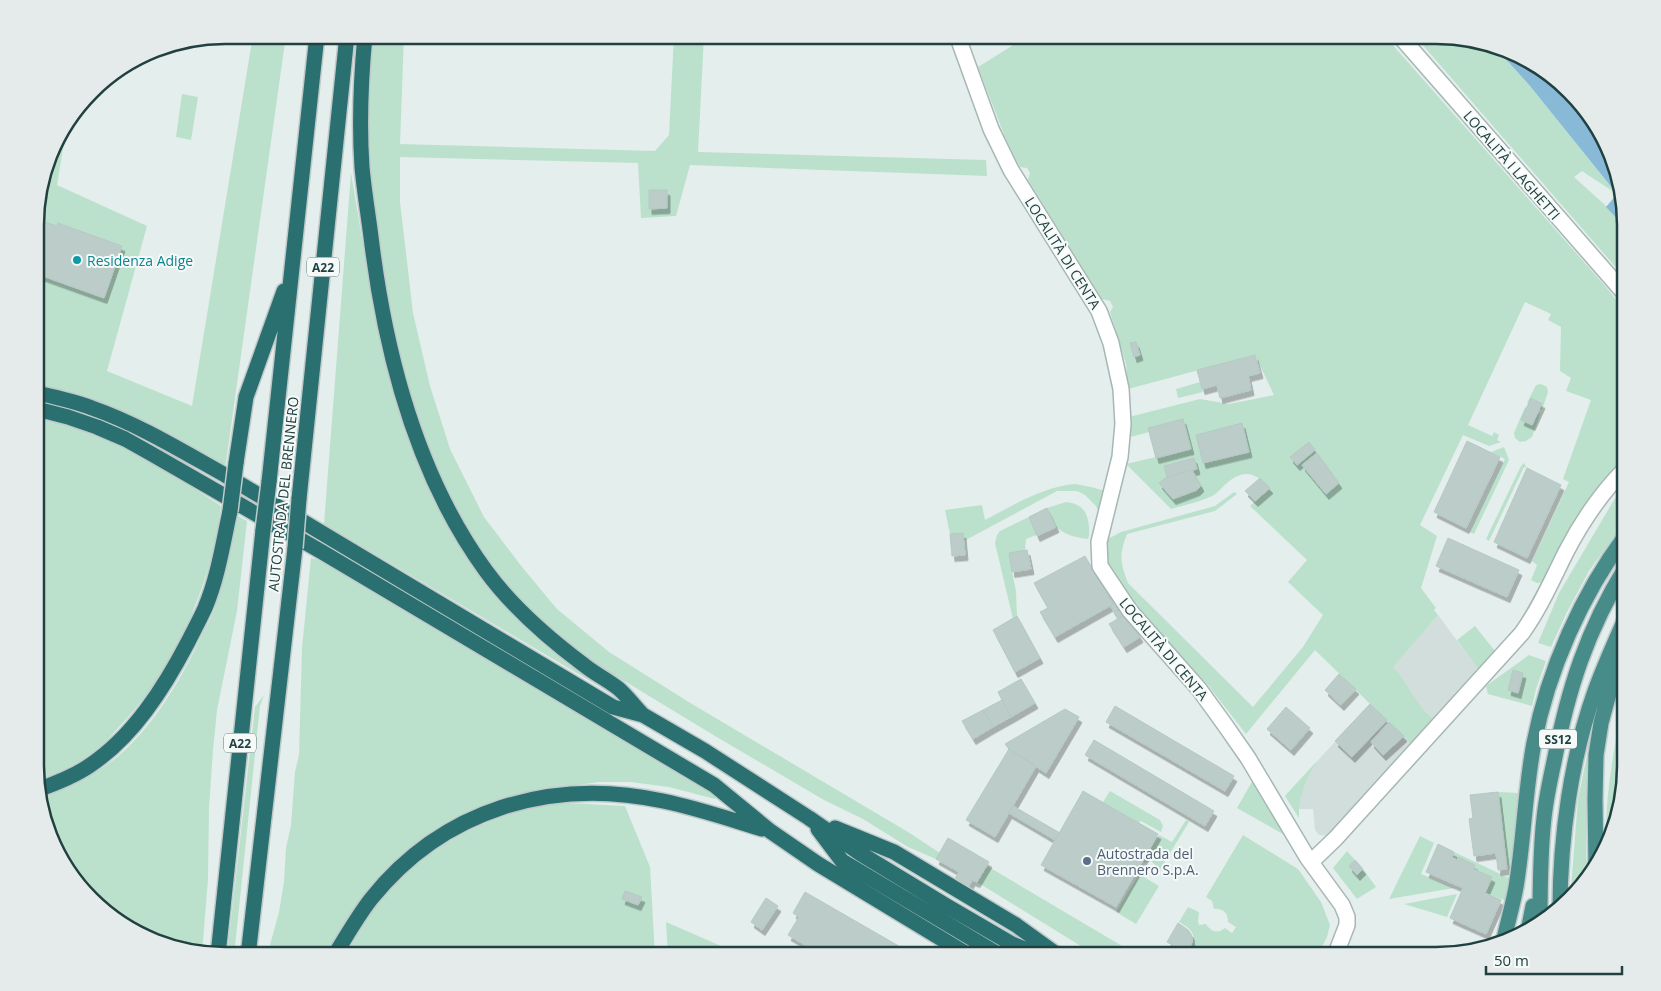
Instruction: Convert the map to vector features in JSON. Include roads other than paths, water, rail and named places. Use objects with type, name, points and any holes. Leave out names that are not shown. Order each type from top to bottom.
[{"type":"highway","name":"AUTOSTRADA DEL BRENNERO","points":[[219,947],[262,530],[270,482],[316,44]]},
{"type":"highway","name":"AUTOSTRADA DEL BRENNERO","points":[[249,947],[295,548],[347,44]]},
{"type":"highway","points":[[364,44],[360,125],[362,167],[375,271],[386,334],[414,431],[456,526],[486,572],[519,610],[549,638],[586,667],[620,690],[643,715]]},
{"type":"highway","points":[[45,787],[89,766],[132,727],[173,671],[206,607],[216,576],[230,511],[246,397],[292,268]]},
{"type":"highway","points":[[44,395],[94,408],[165,441],[613,707],[643,715],[705,751],[810,818],[861,854],[944,905],[1020,947]]},
{"type":"highway","points":[[44,411],[68,417],[125,439],[184,472],[714,785],[770,831],[818,864],[955,947]]},
{"type":"highway","points":[[1505,933],[1516,887],[1534,743],[1541,714],[1550,683],[1574,623],[1596,579],[1617,548]]},
{"type":"highway","name":"SS12","points":[[1540,915],[1540,876],[1544,817],[1558,742],[1572,683],[1584,648],[1596,620],[1617,582]]},
{"type":"highway","name":"SS12","points":[[1561,897],[1563,846],[1569,796],[1584,728],[1595,691],[1617,638]]},
{"type":"highway","points":[[1596,852],[1596,755],[1601,723],[1617,666]]},
{"type":"highway","points":[[340,947],[372,898],[414,855],[471,819],[526,800],[551,795],[577,794],[619,795],[662,800],[770,831]]},
{"type":"highway","points":[[810,818],[842,861],[986,947]]},
{"type":"highway","points":[[810,818],[894,852],[1016,926],[1046,947]]},
{"type":"highway","points":[[1530,921],[1540,876]]},
{"type":"street","name":"LOCALITÀ DI CENTA","points":[[960,44],[991,129],[1011,170],[1095,304],[1111,343],[1121,389],[1123,424],[1120,457],[1098,542],[1100,566],[1130,611],[1199,689],[1225,725],[1248,758],[1311,862],[1342,904],[1347,917],[1347,925],[1338,947]]},
{"type":"street","name":"LOCALITÀ I LAGHETTI","points":[[1407,44],[1617,285]]},
{"type":"street","points":[[1311,862],[1336,838],[1522,633],[1540,605],[1578,529],[1607,487],[1617,477]]},
{"type":"water","points":[[1504,57],[1527,68],[1547,81],[1580,114],[1599,145],[1608,166],[1614,191],[1530,86]]},
{"type":"water","points":[[1615,196],[1617,219],[1606,207]]},
{"type":"place","name":"Residenza Adige","points":[[77,260]]},
{"type":"place","name":"Autostrada del Brennero S.p.A.","points":[[1087,861]]}]
